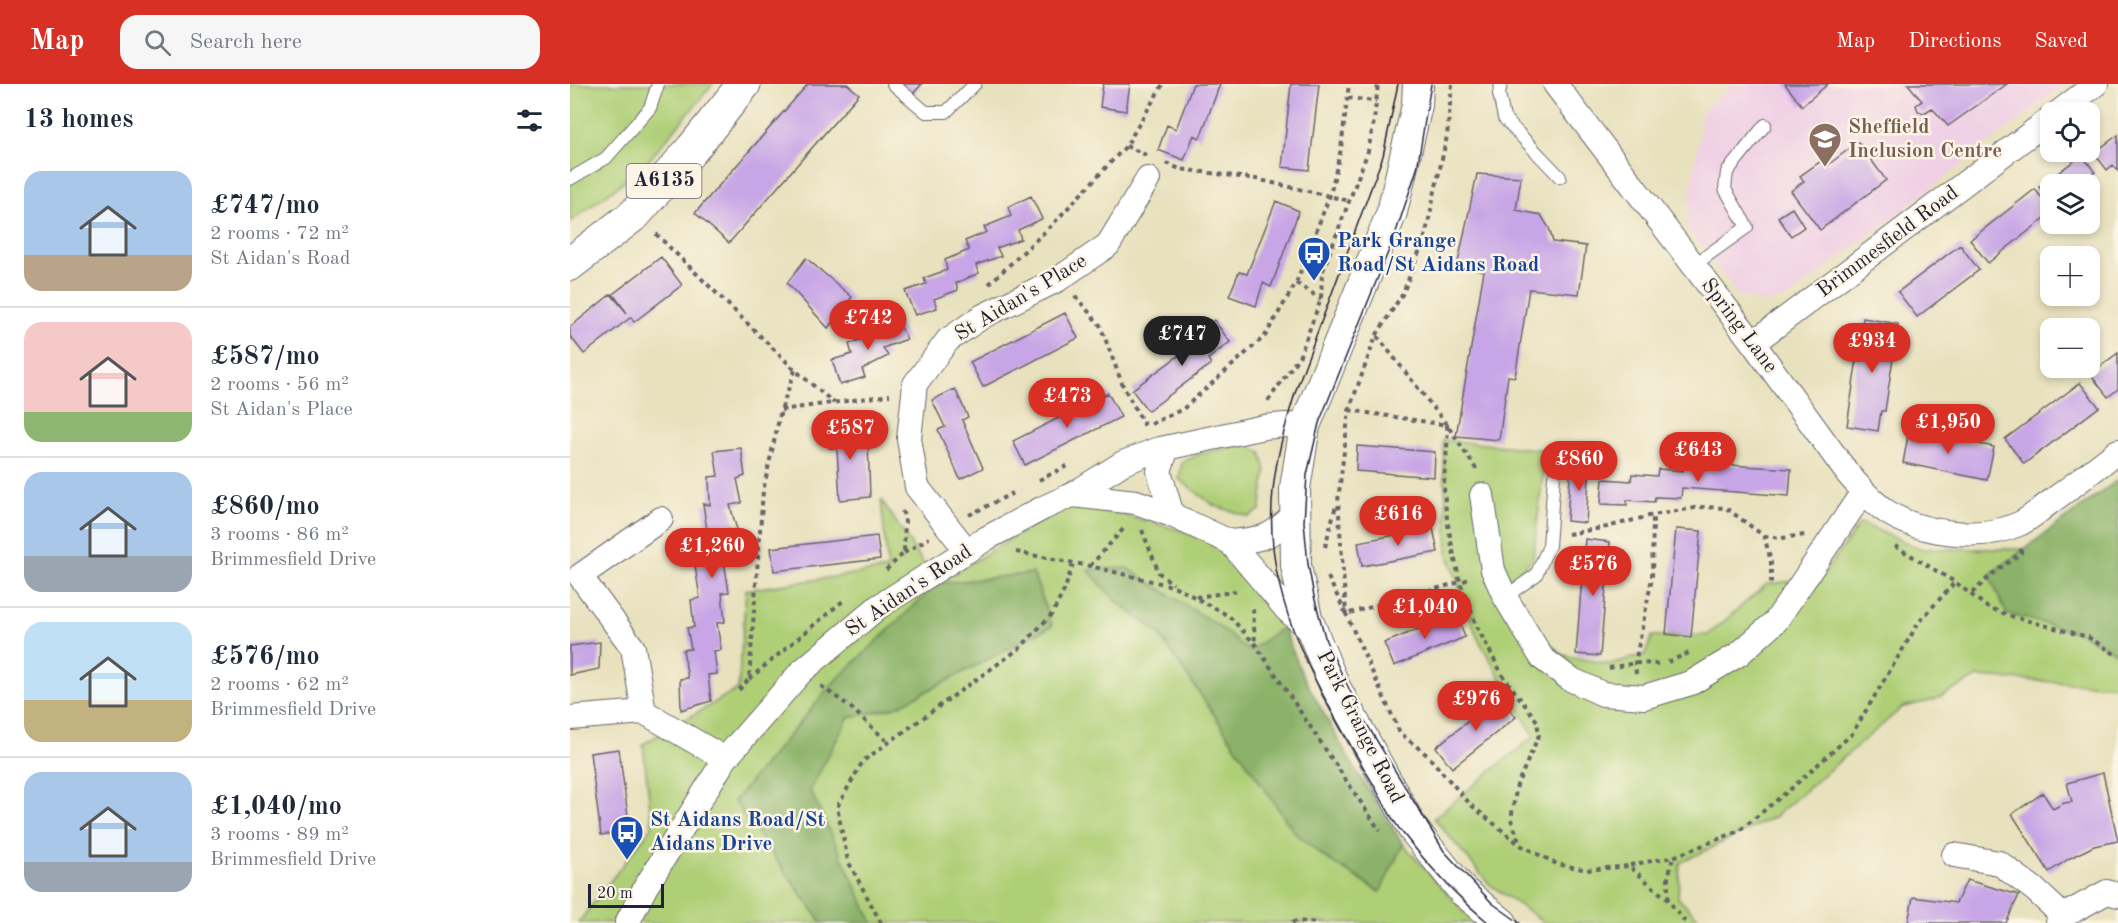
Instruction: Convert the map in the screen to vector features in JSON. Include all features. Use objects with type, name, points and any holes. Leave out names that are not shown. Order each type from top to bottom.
[{"type":"main road","name":"A6135","points":[[570,264],[635,214],[693,148],[744,84]]},
{"type":"street","name":"Park Grange Road","points":[[1418,84],[1417,105],[1392,212],[1305,426],[1294,488],[1296,566],[1307,618],[1335,687],[1413,829],[1463,891],[1502,923]]},
{"type":"street","name":"Spring Lane","points":[[1555,84],[1753,342],[1842,467],[1863,492],[1887,512],[1922,527],[1949,532],[1998,531],[2020,524]]},
{"type":"street","points":[[2072,102],[2096,84]]},
{"type":"street","name":"Brimmesfield Road","points":[[1753,342],[2040,127]]},
{"type":"street","name":"St Aidan's Place","points":[[915,384],[948,340],[982,316],[1057,280],[1108,246],[1152,165]]},
{"type":"street","points":[[915,384],[909,440],[917,487],[967,551]]},
{"type":"street","name":"St Aidan's Road","points":[[627,923],[645,888],[725,759],[801,672],[878,607],[987,538],[1072,495],[1123,463],[1162,449],[1247,431],[1275,426],[1305,426]]},
{"type":"street","points":[[1162,449],[1159,471],[1172,515]]},
{"type":"street","points":[[2020,524],[2118,451]]},
{"type":"street","points":[[1482,495],[1492,570],[1505,597],[1542,658],[1570,679],[1603,694],[1644,697],[1691,683],[1739,654],[1776,621],[1863,492]]},
{"type":"street","points":[[1072,495],[1136,502],[1172,515],[1230,542],[1287,610],[1313,633]]},
{"type":"street","points":[[1230,542],[1262,539],[1272,534],[1295,514]]},
{"type":"street","points":[[644,712],[633,648],[580,576],[661,519]]},
{"type":"street","points":[[570,718],[644,712],[725,759]]},
{"type":"street","points":[[1954,855],[1999,863],[2034,889],[2061,919],[2107,892],[2118,895]]},
{"type":"lane","points":[[570,179],[606,158],[650,108],[658,84]]},
{"type":"lane","points":[[893,84],[926,112],[946,112],[975,84]]},
{"type":"lane","points":[[1501,84],[1499,94],[1504,118],[1560,177]]},
{"type":"lane","points":[[1694,265],[1747,227],[1725,189],[1727,172],[1766,125]]},
{"type":"lane","points":[[1505,597],[1536,575],[1549,546],[1554,476]]},
{"type":"path","points":[[987,286],[1052,226],[1126,146],[1162,84]]},
{"type":"path","points":[[1136,431],[1183,409],[1265,336],[1296,283],[1330,195],[1341,149],[1349,84]]},
{"type":"path","points":[[1247,431],[1300,355],[1321,299],[1322,273],[1368,151],[1378,84]]},
{"type":"path","points":[[1324,552],[1338,501],[1349,410],[1376,336],[1403,292],[1425,237],[1447,136],[1452,84]]},
{"type":"path","points":[[1348,98],[1376,101]]},
{"type":"path","points":[[1126,146],[1152,165],[1257,179],[1350,201]]},
{"type":"path","points":[[635,214],[795,370],[834,403]]},
{"type":"path","points":[[1312,241],[1331,249]]},
{"type":"path","points":[[1057,280],[1077,298],[1100,325],[1123,386],[1145,427],[1162,449]]},
{"type":"path","points":[[1296,283],[1321,299]]},
{"type":"path","points":[[1376,336],[1447,425],[1481,476],[1482,495]]},
{"type":"path","points":[[749,679],[763,491],[781,410],[795,370]]},
{"type":"path","points":[[781,410],[891,395],[915,384]]},
{"type":"path","points":[[888,404],[891,395]]},
{"type":"path","points":[[1349,410],[1447,425]]},
{"type":"path","points":[[884,450],[880,429],[886,412]]},
{"type":"path","points":[[1447,425],[1449,444],[1444,485],[1452,547],[1460,582],[1478,627],[1503,676],[1536,721],[1539,735],[1517,785],[1511,819],[1520,845]]},
{"type":"path","points":[[1036,481],[1079,460]]},
{"type":"path","points":[[877,577],[904,553],[1015,492]]},
{"type":"path","points":[[1338,501],[1346,614]]},
{"type":"path","points":[[1550,536],[1607,527],[1653,514],[1700,507],[1726,508],[1764,536],[1782,538],[1808,535],[1802,543]]},
{"type":"path","points":[[902,508],[905,518],[904,553]]},
{"type":"path","points":[[1637,697],[1635,663],[1652,579],[1653,514]]},
{"type":"path","points":[[1090,566],[1128,523]]},
{"type":"path","points":[[1140,523],[1159,573],[1176,586],[1228,616],[1255,644],[1383,836]]},
{"type":"path","points":[[1972,593],[1996,571],[2021,553],[2020,524]]},
{"type":"path","points":[[1764,536],[1771,561],[1771,585]]},
{"type":"path","points":[[987,538],[1007,550],[1176,586]]},
{"type":"path","points":[[1895,546],[1972,593],[1987,607],[2088,638],[2118,656]]},
{"type":"path","points":[[881,923],[848,861],[837,807],[863,761],[1020,648],[1052,615],[1065,589],[1073,563]]},
{"type":"path","points":[[1326,573],[1400,733],[1427,755],[1471,805],[1520,845],[1557,864],[1587,870],[1629,866],[1673,857],[1739,831],[1852,734],[1919,622],[1955,582]]},
{"type":"path","points":[[1765,592],[1776,579]]},
{"type":"path","points":[[1346,614],[1460,582]]},
{"type":"path","points":[[1195,597],[1251,589]]},
{"type":"path","points":[[739,690],[749,679],[847,598]]},
{"type":"path","points":[[1252,600],[1255,644]]},
{"type":"path","points":[[1607,669],[1635,663],[1660,665],[1699,649]]},
{"type":"path","points":[[801,672],[849,706],[889,743]]},
{"type":"path","points":[[1668,900],[1668,878],[1673,857]]},
{"type":"path","points":[[1629,866],[1668,900],[1686,923]]},
{"type":"path","points":[[1292,923],[1296,921],[1319,923]]},
{"type":"shaded area","name":"Sheffield Inclusion Centre","points":[[1732,84],[2066,84],[1788,298],[1762,303],[1739,296],[1686,226],[1703,110]]},
{"type":"green space","points":[[570,84],[713,84],[643,167],[570,222]]},
{"type":"green space","points":[[1443,440],[1546,450],[1533,558],[1496,597],[1563,655],[1609,664],[1645,655],[1652,636],[1708,635],[1767,584],[1821,578],[1860,523],[1922,549],[2024,549],[2118,480],[2118,686],[1978,677],[1934,700],[1903,707],[1774,817],[1680,863],[1678,898],[1704,923],[1545,923],[1489,884],[1434,818],[1534,736],[1477,637],[1448,555]]},
{"type":"green space","points":[[1245,444],[1261,452],[1266,471],[1260,510],[1249,517],[1213,505],[1179,479],[1182,462],[1200,454]]},
{"type":"green space","points":[[2118,480],[2118,654],[2082,634],[2006,613],[1989,575]]},
{"type":"green space","points":[[881,499],[937,584],[832,684],[734,801],[822,923],[578,923],[652,827],[643,744],[738,689],[746,590],[888,569]]},
{"type":"green space","points":[[1072,501],[1183,531],[1244,555],[1276,583],[1283,627],[1249,652],[1217,625],[1115,600],[1159,634],[1294,832],[1324,857],[1379,892],[1403,844],[1464,912],[1477,923],[873,923],[810,790],[848,718],[896,707],[1052,626],[1033,573],[937,584]]},
{"type":"green space","points":[[1127,568],[1217,625],[1249,651],[1283,627],[1302,674],[1349,759],[1403,844],[1380,892],[1324,857],[1294,832],[1159,634],[1115,600],[1088,570]]},
{"type":"green space","points":[[1033,573],[1052,626],[896,707],[848,718],[810,790],[873,923],[822,923],[734,801],[832,684],[937,584]]},
{"type":"building","points":[[808,84],[847,84],[859,94],[729,243],[695,213]]},
{"type":"building","points":[[897,84],[922,84],[911,96]]},
{"type":"building","points":[[1103,84],[1130,84],[1126,111],[1100,107]]},
{"type":"building","points":[[1193,84],[1220,84],[1200,138],[1194,135],[1184,160],[1158,150],[1167,125],[1176,129]]},
{"type":"building","points":[[1291,84],[1319,84],[1309,170],[1282,167]]},
{"type":"building","points":[[1785,84],[1828,84],[1802,106]]},
{"type":"building","points":[[1908,84],[2007,84],[1948,126],[1932,108],[1924,113],[1918,111],[1916,105],[1922,101]]},
{"type":"building","points":[[2118,135],[2118,171],[2113,165],[2107,170],[2100,161],[2100,148]]},
{"type":"building","points":[[1858,142],[1886,180],[1820,230],[1791,191],[1804,181],[1800,176],[1824,159],[1828,165]]},
{"type":"building","points":[[2073,162],[2087,162],[2095,172],[2092,174],[2056,174]]},
{"type":"building","points":[[1477,174],[1521,177],[1516,210],[1541,215],[1549,228],[1553,242],[1586,246],[1579,294],[1529,289],[1515,377],[1508,376],[1499,440],[1456,436],[1484,271],[1457,267]]},
{"type":"building","points":[[2035,189],[2040,196],[2040,222],[1988,263],[1970,240]]},
{"type":"building","points":[[1031,196],[1042,219],[1018,230],[1021,239],[997,248],[1001,256],[976,265],[979,273],[956,283],[958,290],[934,299],[937,308],[915,315],[905,291],[926,284],[924,278],[947,270],[945,260],[969,250],[965,241],[987,232],[984,227],[1011,216],[1008,207]]},
{"type":"building","points":[[1276,201],[1299,211],[1271,287],[1263,283],[1256,306],[1229,296],[1239,272],[1247,274]]},
{"type":"building","points":[[1792,208],[1804,227],[1791,236],[1778,217]]},
{"type":"building","points":[[1960,245],[1979,270],[1917,317],[1898,292]]},
{"type":"building","points":[[661,257],[682,285],[634,322],[631,317],[584,354],[570,336],[570,327],[611,294],[627,313],[613,294]]},
{"type":"building","points":[[806,258],[852,297],[828,328],[787,283]]},
{"type":"building","points":[[1065,313],[1078,338],[983,387],[970,362]]},
{"type":"building","points":[[895,316],[907,339],[883,348],[888,356],[862,369],[865,377],[840,385],[832,360],[852,354],[849,344],[875,334],[871,326]]},
{"type":"building","points":[[1863,318],[1898,324],[1885,411],[1881,411],[1878,431],[1847,426]]},
{"type":"building","points":[[1214,320],[1230,342],[1208,359],[1211,364],[1148,411],[1132,390],[1197,342],[1192,336]]},
{"type":"building","points":[[2118,353],[2118,389],[2108,397],[2093,378],[2100,378],[2100,366]]},
{"type":"building","points":[[2080,383],[2099,407],[2024,464],[2005,439]]},
{"type":"building","points":[[955,389],[968,417],[962,420],[983,468],[960,479],[938,430],[945,427],[932,400]]},
{"type":"building","points":[[1108,393],[1121,417],[1025,465],[1013,441]]},
{"type":"building","points":[[825,422],[852,422],[854,444],[868,441],[870,497],[840,500],[837,449],[829,448]]},
{"type":"building","points":[[1909,430],[1994,447],[1987,480],[1903,463]]},
{"type":"building","points":[[1357,446],[1435,452],[1434,477],[1356,471]]},
{"type":"building","points":[[741,448],[745,476],[737,479],[742,503],[730,505],[737,530],[727,530],[732,561],[724,561],[729,592],[722,593],[725,622],[717,623],[721,650],[714,651],[717,674],[708,675],[711,701],[681,710],[680,679],[688,678],[683,650],[691,649],[687,628],[694,627],[691,600],[700,598],[695,566],[705,565],[699,531],[707,530],[703,504],[710,505],[709,477],[718,476],[714,451]]},
{"type":"building","points":[[1571,462],[1590,463],[1586,523],[1567,521]]},
{"type":"building","points":[[1683,462],[1791,469],[1789,496],[1682,488],[1681,498],[1655,497],[1654,502],[1627,500],[1627,505],[1601,504],[1603,479],[1631,481],[1632,474],[1657,476],[1658,469],[1683,471]]},
{"type":"building","points":[[1433,528],[1438,552],[1362,566],[1358,542]]},
{"type":"building","points":[[1676,529],[1701,531],[1691,637],[1666,634]]},
{"type":"building","points":[[877,536],[880,559],[774,571],[771,548]]},
{"type":"building","points":[[1585,539],[1610,542],[1600,656],[1576,654]]},
{"type":"building","points":[[1456,614],[1465,637],[1394,666],[1384,643]]},
{"type":"building","points":[[600,642],[599,669],[570,675],[570,646]]},
{"type":"building","points":[[1500,696],[1516,717],[1452,768],[1436,747]]},
{"type":"building","points":[[619,749],[630,831],[601,835],[590,753]]},
{"type":"building","points":[[2103,773],[2118,841],[2094,846],[2049,872],[2012,814],[2043,793],[2053,809],[2064,803],[2072,802],[2067,783]]},
{"type":"building","points":[[1967,880],[2019,895],[2006,923],[1908,923],[1913,897],[1956,903]]},
{"type":"tram line","points":[[1398,84],[1383,156],[1297,387],[1285,427],[1273,486],[1273,547],[1285,607],[1295,636],[1321,692],[1387,810],[1401,831],[1432,868],[1489,923]]},
{"type":"tram line","points":[[1431,84],[1417,169],[1395,235],[1319,423],[1307,475],[1304,522],[1308,564],[1326,641],[1363,718],[1444,851],[1492,903],[1520,923]]},
{"type":"place","name":"Sheffield Inclusion Centre","points":[[1825,168]]},
{"type":"place","name":"Park Grange Road/St Aidans Road","points":[[1314,282]]},
{"type":"place","name":"St Aidans Road/St Aidans Drive","points":[[627,861]]}]
